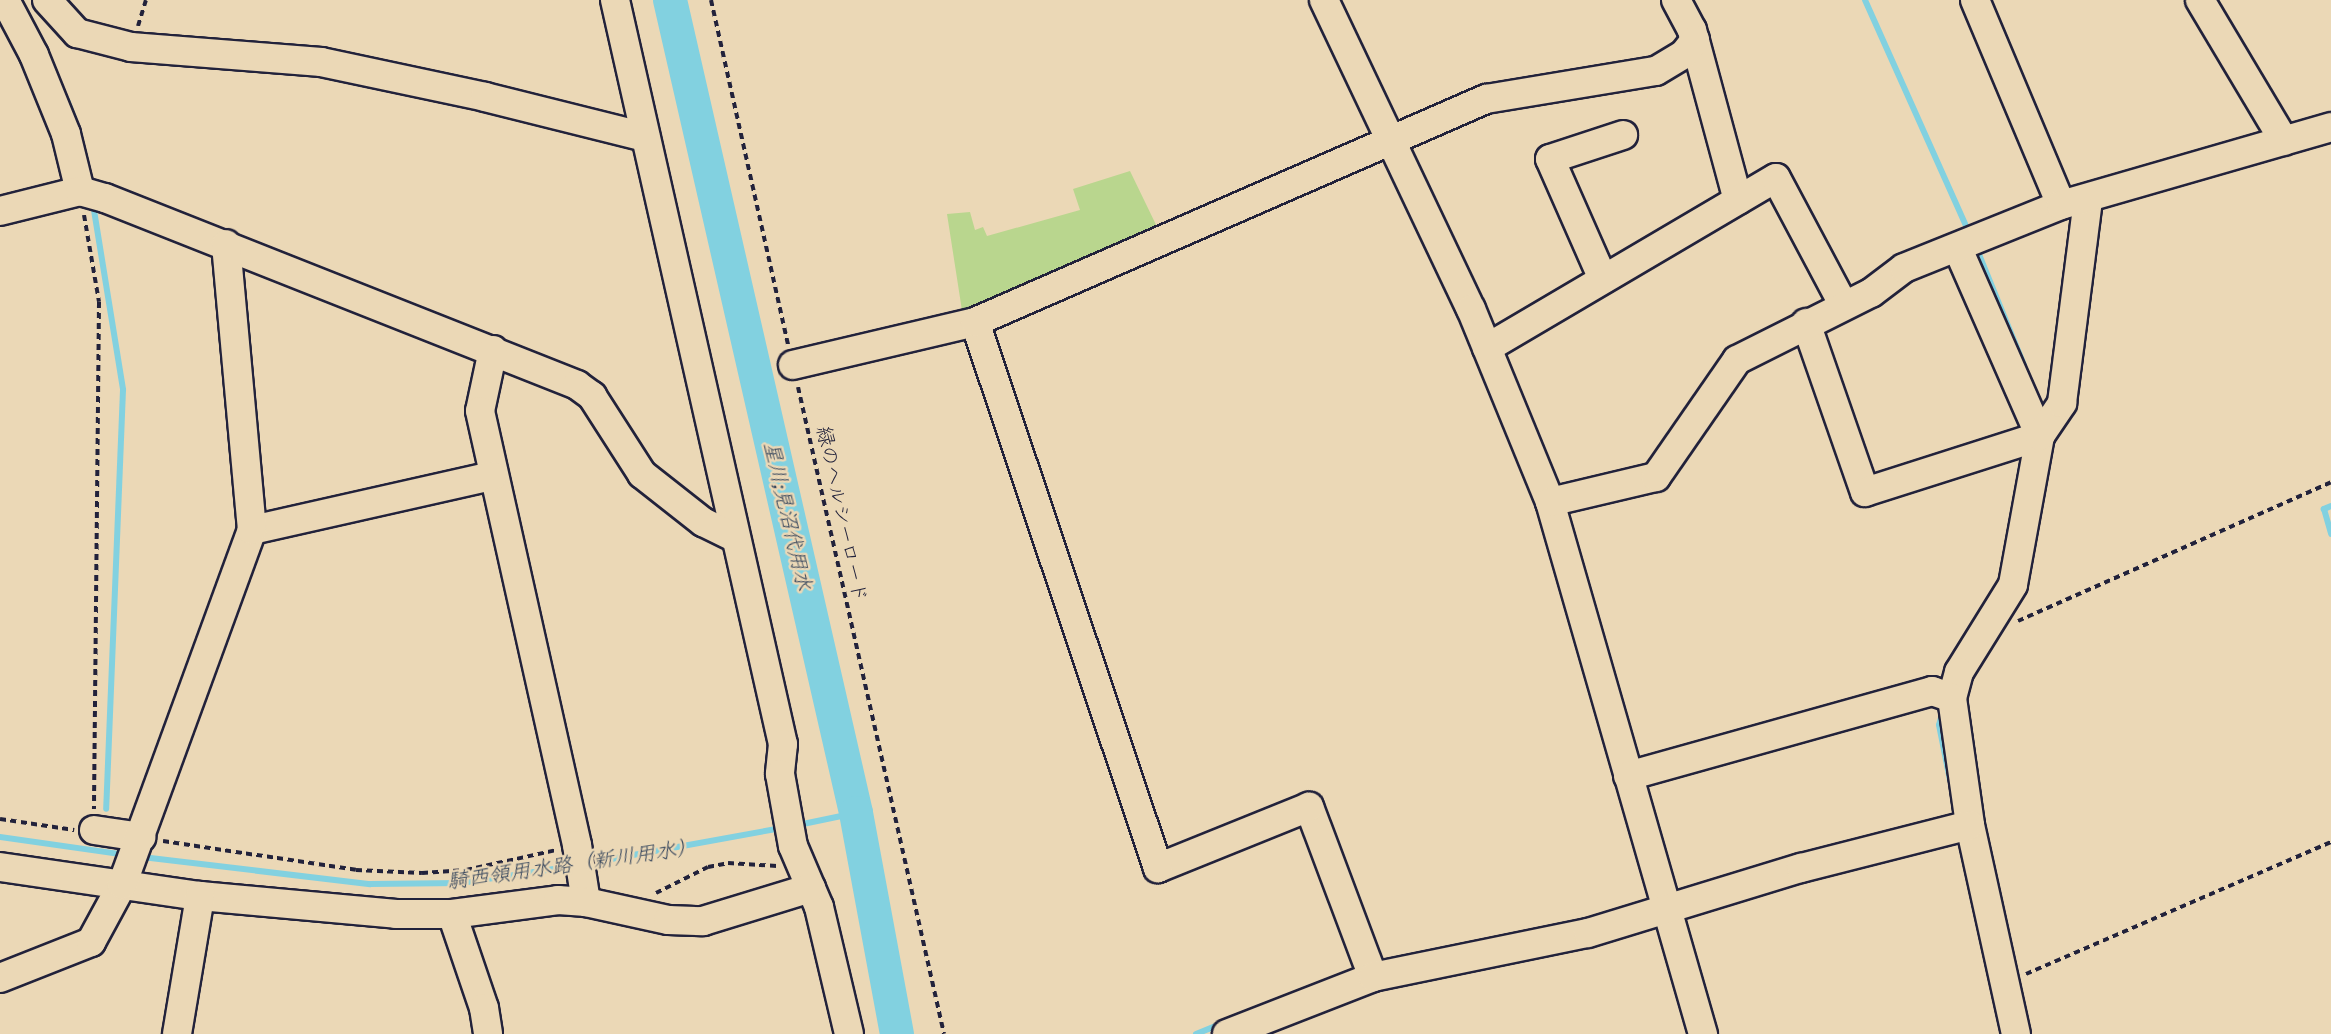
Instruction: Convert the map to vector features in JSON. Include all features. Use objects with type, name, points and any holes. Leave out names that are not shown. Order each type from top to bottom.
[{"type":"street","points":[[5,0],[34,55],[66,134],[80,191]]},
{"type":"street","points":[[47,0],[77,33],[131,47],[321,62],[485,97],[645,137]]},
{"type":"street","points":[[615,0],[734,537],[783,744],[783,801],[790,855],[811,888],[849,1034]]},
{"type":"street","points":[[1324,0],[1487,348],[1551,502],[1703,1034]]},
{"type":"street","points":[[1676,0],[1695,40],[1737,200]]},
{"type":"street","points":[[1975,0],[2075,202],[2062,403],[2040,436],[2013,585],[1959,672],[1952,698],[1970,825],[2016,1034]]},
{"type":"street","points":[[2200,0],[2284,141]]},
{"type":"street","points":[[793,365],[975,322],[1486,99],[1656,71],[1684,54],[1695,40]]},
{"type":"street","points":[[1551,502],[1656,477],[1737,360],[1843,304],[1871,292],[1904,267],[1958,249],[2075,202],[2331,127]]},
{"type":"street","points":[[1603,279],[1550,159],[1623,135]]},
{"type":"street","points":[[1487,348],[1776,178],[1843,304]]},
{"type":"street","points":[[0,211],[80,191],[226,244],[577,385],[592,396],[642,474],[703,522],[734,537]]},
{"type":"street","points":[[0,978],[91,942],[144,840],[252,530],[226,244]]},
{"type":"street","points":[[1958,249],[2040,436]]},
{"type":"street","points":[[975,322],[1158,868],[1309,807],[1373,977]]},
{"type":"street","points":[[1806,323],[1865,492],[2040,436]]},
{"type":"street","points":[[493,350],[480,411],[568,851],[585,891]]},
{"type":"street","points":[[252,530],[492,476]]},
{"type":"street","points":[[1628,776],[1932,691],[1952,698]]},
{"type":"street","points":[[1227,1034],[1373,977],[1588,933],[1666,908],[1970,825]]},
{"type":"street","points":[[85,830],[144,840]]},
{"type":"street","points":[[0,867],[123,881],[200,896],[347,912],[453,914],[558,900],[585,891],[668,920],[703,921],[811,888]]},
{"type":"street","points":[[177,1034],[200,896]]},
{"type":"street","points":[[453,914],[484,1008],[488,1034]]},
{"type":"path","name":"緑のヘルシーロード","points":[[711,0],[944,1034]]},
{"type":"path","points":[[0,819],[85,830],[99,303],[80,191]]},
{"type":"path","points":[[2010,624],[2331,482]]},
{"type":"path","points":[[144,840],[357,870],[422,873],[465,870],[568,851]]},
{"type":"path","points":[[2005,983],[2331,842]]},
{"type":"path","points":[[649,895],[708,867],[728,863],[766,867],[790,855]]},
{"type":"green space","points":[[1130,171],[1160,233],[963,317],[947,214],[970,212],[975,230],[983,227],[987,236],[1080,210],[1073,189]]},
{"type":"waterway","name":"星川;見沼代用水","points":[[670,0],[856,813],[897,1034]]},
{"type":"waterway","points":[[1865,0],[1969,232]]},
{"type":"waterway","points":[[67,100],[79,132]]},
{"type":"waterway","points":[[93,204],[123,390],[106,809]]},
{"type":"waterway","points":[[1976,247],[2024,365]]},
{"type":"waterway","points":[[2331,506],[2324,509],[2331,534]]},
{"type":"waterway","points":[[1942,714],[1939,725],[1950,780]]},
{"type":"waterway","name":"騎西領用水路（新川用水）","points":[[798,825],[856,813]]},
{"type":"waterway","name":"騎西領用水路（新川用水）","points":[[589,863],[782,828]]},
{"type":"waterway","name":"騎西領用水路（新川用水）","points":[[0,837],[126,855]]},
{"type":"waterway","name":"騎西領用水路（新川用水）","points":[[142,857],[370,884],[461,883],[573,866]]},
{"type":"waterway","points":[[1196,1034],[1221,1024]]}]
